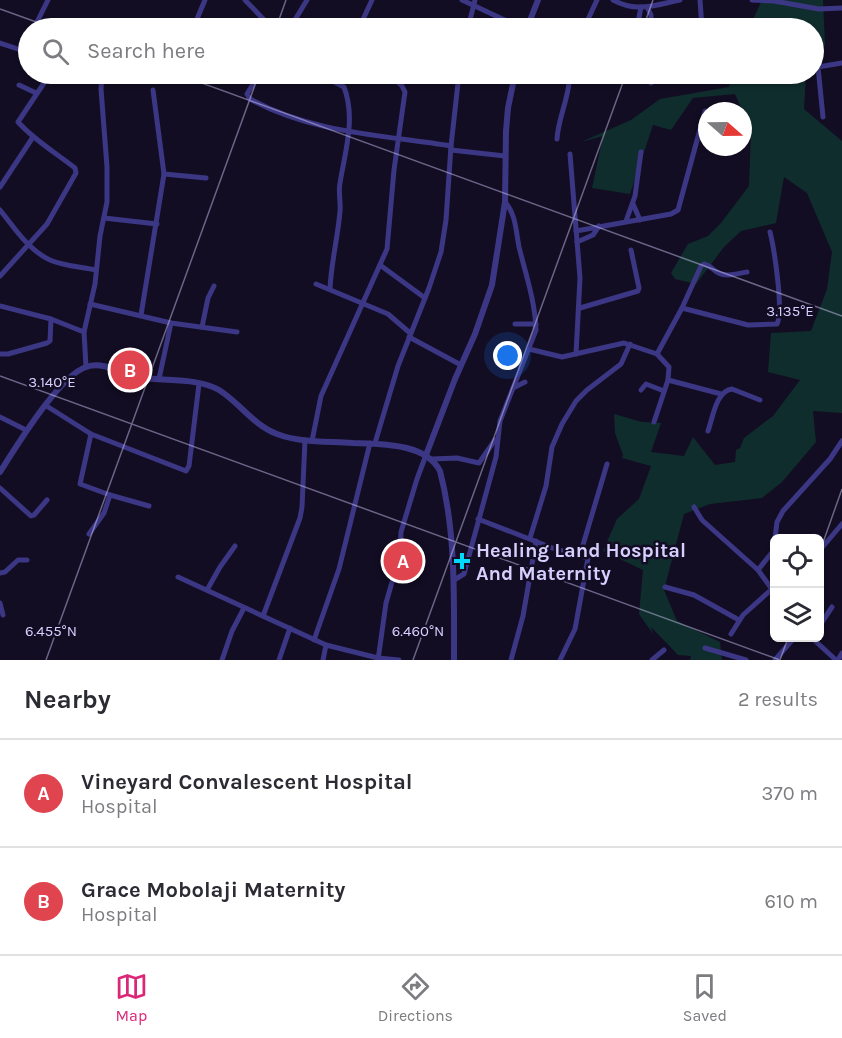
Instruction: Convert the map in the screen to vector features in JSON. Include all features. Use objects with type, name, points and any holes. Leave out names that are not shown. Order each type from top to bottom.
[{"type":"street","points":[[39,18],[48,0]]},
{"type":"street","points":[[198,18],[205,0]]},
{"type":"street","points":[[245,0],[262,18]]},
{"type":"street","points":[[296,18],[307,0]]},
{"type":"street","points":[[364,18],[372,0]]},
{"type":"street","points":[[462,0],[474,2],[504,18]]},
{"type":"street","points":[[531,18],[538,0]]},
{"type":"street","points":[[589,18],[597,0]]},
{"type":"street","points":[[613,0],[625,6],[644,7],[680,0]]},
{"type":"street","points":[[700,0],[701,18]]},
{"type":"street","points":[[752,0],[774,1],[819,9],[842,8]]},
{"type":"street","points":[[470,18],[474,2]]},
{"type":"street","points":[[641,18],[644,7]]},
{"type":"street","points":[[644,7],[651,18]]},
{"type":"street","points":[[0,43],[18,49]]},
{"type":"street","points":[[824,66],[842,63]]},
{"type":"street","points":[[0,276],[51,218],[76,173],[75,168],[33,137],[18,122],[43,84]]},
{"type":"street","points":[[86,367],[84,332],[107,202],[101,84]]},
{"type":"street","points":[[252,84],[247,94],[250,99],[288,118],[350,132],[506,156]]},
{"type":"street","points":[[330,289],[340,210],[339,186],[350,132],[348,101],[344,87],[338,84]]},
{"type":"street","points":[[263,616],[300,518],[309,440],[321,396],[387,249],[394,170],[405,92],[400,84]]},
{"type":"street","points":[[314,640],[339,569],[373,443],[398,366],[441,252],[445,234],[458,84]]},
{"type":"street","points":[[378,659],[386,603],[400,554],[401,532],[417,478],[429,457],[492,285],[505,202],[508,108],[513,84]]},
{"type":"street","points":[[557,139],[558,125],[569,84]]},
{"type":"street","points":[[820,84],[823,117]]},
{"type":"street","points":[[19,85],[36,93]]},
{"type":"street","points":[[141,315],[164,174],[153,90]]},
{"type":"street","points":[[0,187],[33,137]]},
{"type":"street","points":[[576,231],[671,214],[680,206],[698,138]]},
{"type":"street","points":[[626,221],[633,204],[640,152]]},
{"type":"street","points":[[570,154],[580,278],[576,354]]},
{"type":"street","points":[[164,174],[206,177]]},
{"type":"street","points":[[454,580],[464,574],[496,457],[500,421],[536,330],[526,270],[512,211],[505,202]]},
{"type":"street","points":[[633,204],[640,220]]},
{"type":"street","points":[[0,210],[29,245],[51,261],[96,270]]},
{"type":"street","points":[[104,218],[157,224]]},
{"type":"street","points":[[577,242],[593,235],[599,226]]},
{"type":"street","points":[[682,308],[748,325],[777,324],[780,319],[780,298],[770,232]]},
{"type":"street","points":[[580,308],[638,291],[631,250]]},
{"type":"street","points":[[657,354],[701,266],[704,264],[717,273],[727,275],[747,272]]},
{"type":"street","points":[[380,265],[425,298]]},
{"type":"street","points":[[316,284],[388,314],[409,335],[461,365]]},
{"type":"street","points":[[202,327],[208,298],[214,285]]},
{"type":"street","points":[[90,304],[171,324],[237,332]]},
{"type":"street","points":[[0,306],[51,319],[84,332]]},
{"type":"street","points":[[0,354],[9,354],[47,344],[50,341],[51,319]]},
{"type":"street","points":[[159,379],[171,324]]},
{"type":"street","points":[[515,324],[536,324]]},
{"type":"street","points":[[530,350],[553,356],[576,354],[618,343],[630,344],[657,354],[669,368],[668,380],[654,422]]},
{"type":"street","points":[[512,660],[523,616],[533,540],[546,486],[552,447],[576,401],[621,364],[630,344]]},
{"type":"street","points":[[0,472],[26,430],[68,378],[86,367],[96,365],[139,377],[199,384],[216,389],[225,394],[260,426],[280,435],[309,440],[397,446],[429,457],[457,458],[479,463],[497,438]]},
{"type":"street","points":[[668,380],[721,394],[732,389],[760,399]]},
{"type":"street","points":[[513,389],[525,382]]},
{"type":"street","points":[[45,405],[91,435],[186,471],[189,466],[199,384]]},
{"type":"street","points":[[641,390],[646,384],[664,391]]},
{"type":"street","points":[[708,431],[721,394]]},
{"type":"street","points":[[0,417],[26,430]]},
{"type":"street","points":[[91,435],[80,484],[149,506]]},
{"type":"street","points":[[776,534],[777,522],[783,511],[830,459],[842,441]]},
{"type":"street","points":[[429,457],[440,471],[443,482],[454,580],[454,660]]},
{"type":"street","points":[[580,555],[607,464]]},
{"type":"street","points":[[0,489],[31,516],[47,500]]},
{"type":"street","points":[[89,534],[104,513],[110,495]]},
{"type":"street","points":[[694,507],[702,520],[758,570],[772,588]]},
{"type":"street","points":[[478,519],[555,549],[588,558],[575,629],[560,660]]},
{"type":"street","points":[[824,544],[842,524]]},
{"type":"street","points":[[207,590],[235,546]]},
{"type":"street","points":[[758,570],[770,556]]},
{"type":"street","points":[[0,573],[5,572],[18,560],[27,560]]},
{"type":"street","points":[[178,577],[326,645],[378,659],[399,660]]},
{"type":"street","points":[[665,586],[694,595],[739,620]]},
{"type":"street","points":[[731,634],[739,620],[770,593]]},
{"type":"street","points":[[0,603],[3,615]]},
{"type":"street","points":[[824,618],[832,607]]},
{"type":"street","points":[[222,660],[232,631],[244,608]]},
{"type":"street","points":[[279,660],[290,628]]},
{"type":"street","points":[[776,660],[791,642]]},
{"type":"street","points":[[817,642],[837,660],[842,653]]},
{"type":"street","points":[[323,660],[326,645]]},
{"type":"street","points":[[705,648],[746,660]]},
{"type":"street","points":[[652,660],[664,650]]},
{"type":"green space","points":[[762,0],[823,0],[824,18],[754,18]]},
{"type":"green space","points":[[730,84],[805,84],[804,109],[842,141],[842,413],[813,411],[816,442],[782,482],[762,498],[710,504],[684,514],[664,590],[677,621],[720,642],[722,660],[690,660],[691,656],[678,655],[651,627],[653,634],[639,614],[643,570],[603,551],[617,519],[639,499],[651,466],[622,458],[615,433],[614,414],[642,422],[661,423],[651,452],[684,456],[693,437],[715,465],[735,462],[736,450],[740,448],[744,438],[773,416],[800,380],[768,372],[771,333],[811,331],[827,289],[832,252],[807,193],[784,177],[776,223],[741,231],[724,247],[696,284],[675,279],[671,273],[688,244],[708,236],[721,223],[749,186],[750,156],[752,156],[752,102],[738,102],[735,94],[693,98],[671,130],[653,125],[630,194],[592,188],[603,136],[581,142],[631,120],[660,99],[729,87]]},
{"type":"place","name":"Grace Mobolaji Maternity","points":[[130,370]]},
{"type":"place","name":"Vineyard Convalescent Hospital","points":[[403,561]]},
{"type":"place","name":"Healing Land Hospital And Maternity","points":[[462,561]]}]
